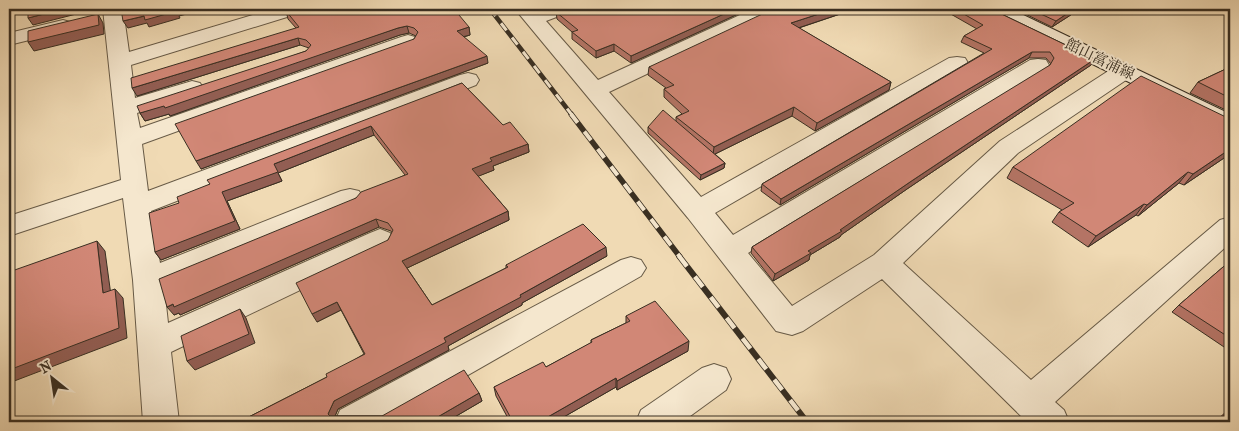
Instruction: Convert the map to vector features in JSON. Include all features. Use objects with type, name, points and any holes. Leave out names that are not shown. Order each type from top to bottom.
[{"type":"street","points":[[119,62],[293,9]]},
{"type":"street","points":[[530,14],[560,9]]},
{"type":"street","points":[[594,90],[768,9]]},
{"type":"street","name":"館山富浦線","points":[[996,9],[1230,123]]},
{"type":"street","points":[[530,14],[698,211],[787,322],[792,322],[884,263],[1009,147],[1124,71]]},
{"type":"street","points":[[9,40],[101,15],[119,62],[135,196],[148,280],[161,422]]},
{"type":"street","points":[[129,140],[408,41]]},
{"type":"street","points":[[698,211],[957,63]]},
{"type":"street","points":[[729,251],[1038,66]]},
{"type":"street","points":[[9,226],[135,196],[468,80]]},
{"type":"street","points":[[125,109],[208,83]]},
{"type":"street","points":[[148,280],[350,198]]},
{"type":"street","points":[[884,263],[1041,412],[1230,227]]},
{"type":"street","points":[[153,345],[380,240]]},
{"type":"street","points":[[353,422],[631,268]]},
{"type":"street","points":[[654,422],[714,379]]},
{"type":"building","points":[[28,9],[64,9],[28,18]]},
{"type":"building","points":[[121,9],[176,9],[177,11],[145,20],[144,16],[123,21]]},
{"type":"building","points":[[293,9],[454,9],[469,27],[457,31],[487,56],[196,161],[175,124],[414,39],[418,32],[414,28],[407,26],[398,28],[165,108],[164,106],[140,113],[137,106],[306,51],[311,45],[306,40],[298,38],[132,88],[131,78],[299,27],[286,11]]},
{"type":"building","points":[[565,9],[735,9],[631,56],[614,44],[596,51],[572,32],[578,30],[556,12]]},
{"type":"building","points":[[773,9],[834,9],[791,23],[891,82],[817,123],[794,107],[714,147],[676,117],[689,111],[664,89],[674,85],[649,67]]},
{"type":"building","points":[[955,9],[991,9],[1095,59],[910,182],[840,230],[842,231],[808,251],[811,253],[775,274],[752,247],[1050,65],[1054,58],[1050,52],[1032,52],[781,199],[762,184],[992,49],[964,36],[983,25]]},
{"type":"building","points":[[1030,9],[1074,9],[1056,21]]},
{"type":"building","points":[[98,14],[99,25],[28,42],[28,31]]},
{"type":"building","points":[[1230,67],[1230,98],[1198,82]]},
{"type":"building","points":[[1141,76],[1230,119],[1230,149],[1193,174],[1188,172],[1147,205],[1144,204],[1096,236],[1059,212],[1074,203],[1013,167]]},
{"type":"building","points":[[462,83],[503,125],[510,122],[528,144],[490,158],[492,161],[472,169],[508,211],[402,261],[432,305],[508,267],[506,265],[583,224],[606,247],[520,295],[521,297],[444,338],[446,342],[334,401],[328,414],[330,416],[382,416],[464,370],[479,393],[429,422],[239,422],[327,377],[326,374],[365,354],[337,302],[312,314],[296,283],[388,240],[393,230],[388,223],[376,219],[174,307],[173,304],[167,307],[159,279],[356,198],[361,192],[408,174],[371,126],[274,164],[278,172],[222,192],[235,221],[155,252],[149,213],[179,203],[177,197],[210,184],[207,180]]},
{"type":"building","points":[[663,110],[725,163],[701,175],[648,127]]},
{"type":"building","points":[[97,241],[103,293],[115,289],[119,328],[9,370],[9,272]]},
{"type":"building","points":[[1230,261],[1230,338],[1179,305]]},
{"type":"building","points":[[655,301],[689,341],[617,381],[616,378],[539,422],[513,422],[494,387],[543,362],[546,367],[592,342],[591,340],[630,321],[626,316]]},
{"type":"building","points":[[240,309],[249,334],[187,361],[181,336]]},
{"type":"building","points":[[1230,410],[1230,422],[1217,422]]},
{"type":"railway","points":[[490,9],[572,115]]},
{"type":"railway","points":[[571,114],[680,257]]},
{"type":"railway","points":[[679,256],[807,422]]}]
